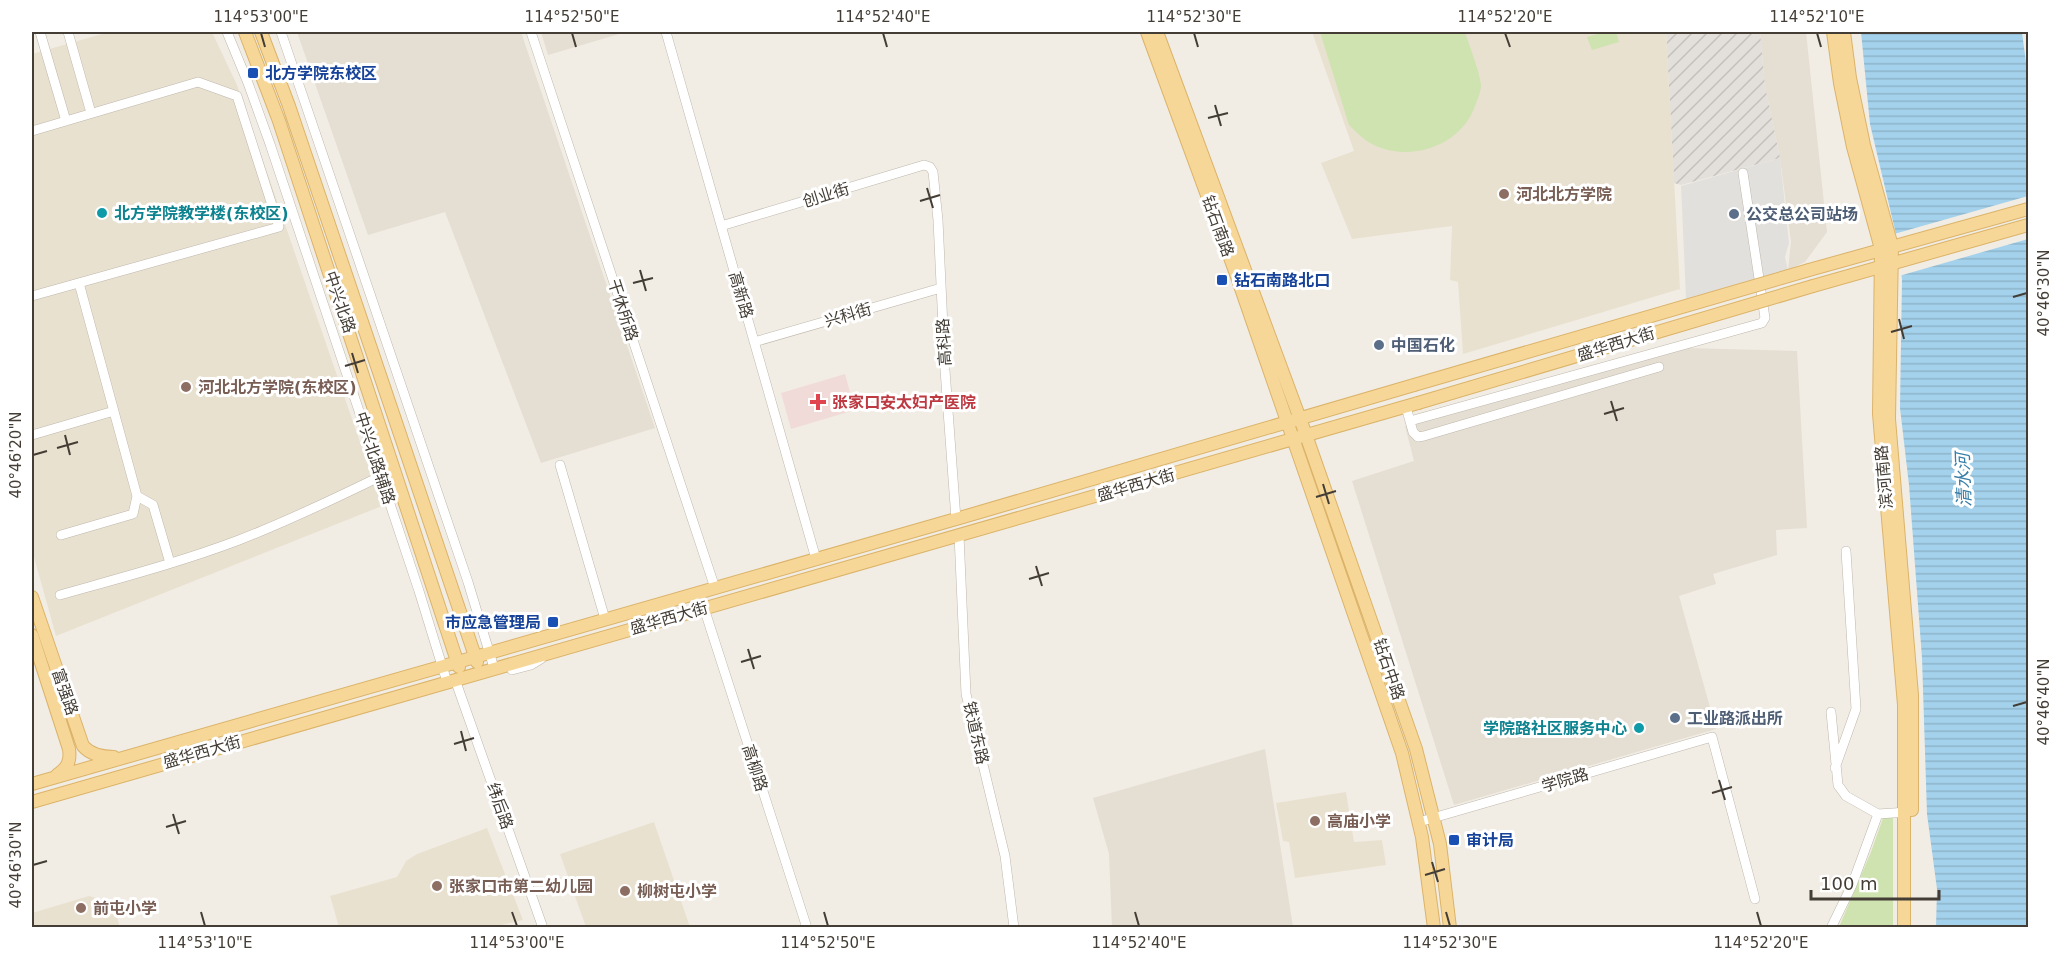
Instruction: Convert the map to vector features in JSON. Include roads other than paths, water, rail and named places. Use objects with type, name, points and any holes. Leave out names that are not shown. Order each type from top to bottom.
[{"type":"main road","name":"中兴北路","points":[[245,32],[279,121],[458,661],[456,681]]},
{"type":"main road","name":"中兴北路","points":[[261,32],[289,106],[480,672]]},
{"type":"main road","name":"钻石南路","points":[[1147,32],[1287,421]]},
{"type":"main road","name":"钻石南路","points":[[1157,32],[1299,417]]},
{"type":"main road","name":"滨河南路","points":[[1833,32],[1840,83],[1853,147],[1889,247]]},
{"type":"main road","name":"滨河南路","points":[[1844,32],[1850,78],[1891,264],[1890,419],[1912,695],[1904,927]]},
{"type":"main road","name":"盛华西大街","points":[[32,784],[956,519],[1809,270],[2028,209]]},
{"type":"main road","name":"盛华西大街","points":[[32,802],[1130,487],[2028,225]]},
{"type":"main road","name":"钻石中路","points":[[1299,417],[1416,749],[1440,844],[1450,927]]},
{"type":"main road","name":"钻石中路","points":[[1287,421],[1402,753],[1419,822],[1434,927]]},
{"type":"main road","points":[[1125,469],[1130,487]]},
{"type":"main road","name":"富强路","points":[[32,597],[83,746],[83,771]]},
{"type":"main road","name":"富强路","points":[[32,635],[69,749],[83,771]]},
{"type":"main road","points":[[83,746],[87,751],[96,755],[124,757]]},
{"type":"main road","points":[[50,778],[64,770],[68,764],[71,757],[69,749]]},
{"type":"main road","points":[[55,795],[78,783],[83,771],[102,779],[117,777]]},
{"type":"main road","name":"滨河南路","points":[[1908,812],[1912,927]]},
{"type":"street","points":[[40,32],[66,121]]},
{"type":"street","points":[[68,32],[91,113]]},
{"type":"street","name":"中兴北路辅路","points":[[227,32],[270,144],[442,665],[456,681]]},
{"type":"street","points":[[281,32],[302,88],[494,668]]},
{"type":"street","name":"干休所路","points":[[531,32],[715,588]]},
{"type":"street","name":"高新路","points":[[666,32],[816,559]]},
{"type":"street","points":[[32,131],[198,82],[237,96],[279,227],[32,296]]},
{"type":"street","name":"创业街","points":[[721,226],[924,165],[930,167]]},
{"type":"street","name":"高科路","points":[[930,167],[938,220],[945,370],[956,519]]},
{"type":"street","points":[[1410,421],[1762,323],[1765,318],[1743,173]]},
{"type":"street","points":[[61,535],[133,514],[137,496],[79,283]]},
{"type":"street","name":"兴科街","points":[[754,342],[941,288]]},
{"type":"street","points":[[1412,405],[1410,421],[1413,432],[1418,437],[1425,436],[1659,367]]},
{"type":"street","points":[[32,435],[114,411]]},
{"type":"street","points":[[560,465],[604,619]]},
{"type":"street","points":[[60,595],[239,540],[302,514],[381,476]]},
{"type":"street","points":[[137,496],[153,505],[170,563]]},
{"type":"street","name":"铁道东路","points":[[959,535],[966,694],[1005,856],[1014,927]]},
{"type":"street","points":[[1835,768],[1856,709],[1846,551]]},
{"type":"street","name":"高柳路","points":[[704,608],[807,927]]},
{"type":"street","points":[[456,681],[531,665],[554,651]]},
{"type":"street","name":"纬后路","points":[[456,681],[543,927]]},
{"type":"street","points":[[1831,712],[1836,778],[1842,791],[1846,796],[1878,814],[1908,812]]},
{"type":"street","name":"学院路","points":[[1419,822],[1712,737],[1755,898]]},
{"type":"street","points":[[1831,927],[1852,885],[1878,814]]},
{"type":"water","name":"清水河","points":[[1861,32],[2022,32],[2028,78],[2028,927],[1936,927],[1937,889],[1927,814],[1922,658],[1909,485],[1900,408],[1902,279],[1895,230],[1870,124]]},
{"type":"place","name":"北方学院东校区","points":[[253,73]]},
{"type":"place","name":"河北北方学院","points":[[1504,194]]},
{"type":"place","name":"北方学院教学楼(东校区)","points":[[102,213]]},
{"type":"place","name":"公交总公司站场","points":[[1734,214]]},
{"type":"place","name":"钻石南路北口","points":[[1222,280]]},
{"type":"place","name":"中国石化","points":[[1379,345]]},
{"type":"place","name":"河北北方学院(东校区)","points":[[186,387]]},
{"type":"place","name":"张家口安太妇产医院","points":[[818,402]]},
{"type":"place","name":"市应急管理局","points":[[553,622]]},
{"type":"place","name":"工业路派出所","points":[[1675,718]]},
{"type":"place","name":"学院路社区服务中心","points":[[1639,728]]},
{"type":"place","name":"高庙小学","points":[[1315,821]]},
{"type":"place","name":"审计局","points":[[1454,840]]},
{"type":"place","name":"张家口市第二幼儿园","points":[[437,886]]},
{"type":"place","name":"柳树屯小学","points":[[625,891]]},
{"type":"place","name":"前屯小学","points":[[81,908]]}]
